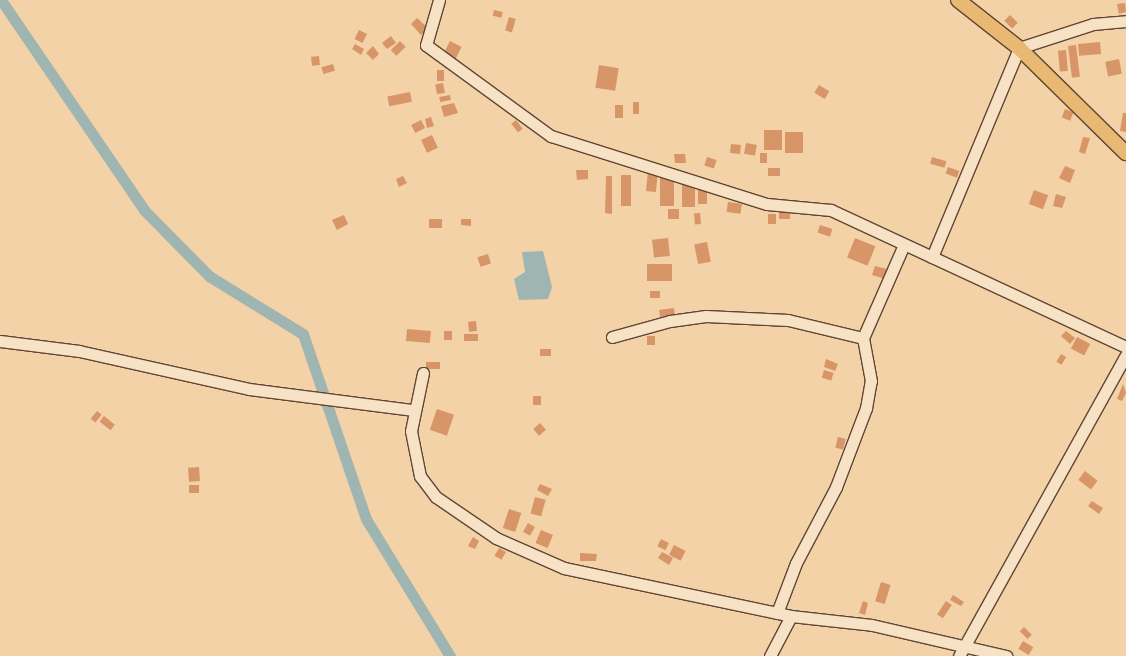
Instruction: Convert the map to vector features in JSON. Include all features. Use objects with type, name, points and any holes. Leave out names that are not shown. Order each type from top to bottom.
[{"type":"main road","points":[[958,0],[1019,48],[1126,153]]},
{"type":"street","points":[[439,0],[426,45],[551,136],[767,204],[831,210],[904,247],[932,257],[1126,347]]},
{"type":"street","points":[[932,257],[1019,48],[1093,24],[1126,21]]},
{"type":"street","points":[[777,614],[796,563],[836,487],[866,408],[872,381],[863,338],[904,247]]},
{"type":"street","points":[[612,337],[670,321],[706,316],[788,320],[863,338]]},
{"type":"street","points":[[0,341],[79,351],[201,381],[397,405],[414,410]]},
{"type":"street","points":[[960,656],[1126,355]]},
{"type":"street","points":[[423,373],[411,430],[420,476],[436,497],[496,538],[564,568],[777,614],[872,625],[967,644],[1006,656]]},
{"type":"street","points":[[770,656],[791,616]]},
{"type":"water","points":[[543,251],[552,287],[548,299],[519,300],[514,279],[525,272],[522,252]]},
{"type":"building","points":[[1125,3],[1126,12],[1119,14],[1117,4]]},
{"type":"building","points":[[494,10],[503,12],[501,18],[493,16]]},
{"type":"building","points":[[1010,15],[1018,23],[1012,28],[1004,21]]},
{"type":"building","points":[[509,17],[516,19],[512,32],[505,30]]},
{"type":"building","points":[[417,18],[428,28],[421,35],[411,24]]},
{"type":"building","points":[[359,30],[367,34],[362,43],[354,39]]},
{"type":"building","points":[[391,36],[396,43],[387,49],[382,43]]},
{"type":"building","points":[[400,41],[406,47],[396,56],[391,50]]},
{"type":"building","points":[[450,41],[462,47],[455,59],[444,53]]},
{"type":"building","points":[[1100,42],[1101,54],[1079,56],[1078,44]]},
{"type":"building","points":[[355,44],[364,49],[361,55],[352,49]]},
{"type":"building","points":[[1076,45],[1080,77],[1072,78],[1068,46]]},
{"type":"building","points":[[373,46],[379,54],[373,60],[366,53]]},
{"type":"building","points":[[1066,50],[1068,71],[1060,72],[1058,51]]},
{"type":"building","points":[[319,56],[320,65],[312,66],[311,57]]},
{"type":"building","points":[[1119,59],[1122,74],[1108,76],[1105,62]]},
{"type":"building","points":[[333,64],[335,71],[323,74],[321,67]]},
{"type":"building","points":[[599,65],[619,68],[615,91],[595,88]]},
{"type":"building","points":[[437,70],[444,70],[444,81],[437,81]]},
{"type":"building","points":[[443,83],[445,93],[437,94],[435,85]]},
{"type":"building","points":[[819,85],[829,91],[825,99],[814,93]]},
{"type":"building","points":[[410,92],[412,102],[389,106],[387,96]]},
{"type":"building","points":[[450,95],[451,100],[440,102],[439,97]]},
{"type":"building","points":[[633,102],[639,102],[639,114],[633,114]]},
{"type":"building","points":[[454,103],[458,113],[444,117],[441,106]]},
{"type":"building","points":[[615,105],[623,105],[623,118],[615,118]]},
{"type":"building","points":[[1065,109],[1073,112],[1070,121],[1062,117]]},
{"type":"building","points":[[1123,113],[1126,113],[1126,132],[1120,131]]},
{"type":"building","points":[[431,117],[434,126],[427,128],[425,119]]},
{"type":"building","points":[[421,120],[425,128],[415,133],[411,125]]},
{"type":"building","points":[[516,120],[523,129],[518,132],[511,124]]},
{"type":"building","points":[[764,130],[782,130],[782,150],[764,150]]},
{"type":"building","points":[[785,132],[803,132],[803,153],[785,153]]},
{"type":"building","points":[[432,135],[438,148],[427,153],[421,140]]},
{"type":"building","points":[[1083,137],[1090,138],[1085,154],[1079,152]]},
{"type":"building","points":[[746,143],[757,145],[755,156],[744,154]]},
{"type":"building","points":[[731,144],[741,145],[740,154],[730,153]]},
{"type":"building","points":[[760,153],[767,153],[767,163],[760,163]]},
{"type":"building","points":[[674,154],[685,154],[686,163],[675,163]]},
{"type":"building","points":[[707,157],[717,160],[714,169],[704,166]]},
{"type":"building","points":[[932,157],[946,161],[944,168],[930,164]]},
{"type":"building","points":[[1065,166],[1075,170],[1070,183],[1059,178]]},
{"type":"building","points":[[948,167],[959,171],[957,178],[946,174]]},
{"type":"building","points":[[768,168],[780,168],[780,176],[768,176]]},
{"type":"building","points":[[576,170],[588,170],[588,179],[577,180]]},
{"type":"building","points":[[648,171],[658,172],[656,192],[646,191]]},
{"type":"building","points":[[660,174],[674,180],[674,206],[660,206]]},
{"type":"building","points":[[621,175],[631,175],[631,206],[621,206]]},
{"type":"building","points":[[403,176],[407,183],[399,187],[396,179]]},
{"type":"building","points":[[606,176],[612,176],[612,214],[605,213]]},
{"type":"building","points":[[682,183],[695,183],[695,207],[682,207]]},
{"type":"building","points":[[698,188],[707,188],[707,204],[698,204]]},
{"type":"building","points":[[1034,190],[1048,195],[1043,209],[1029,204]]},
{"type":"building","points":[[1056,194],[1066,197],[1062,208],[1053,206]]},
{"type":"building","points":[[728,202],[742,204],[740,214],[727,212]]},
{"type":"building","points":[[668,209],[679,209],[679,219],[668,219]]},
{"type":"building","points":[[779,212],[790,212],[790,219],[779,219]]},
{"type":"building","points":[[700,213],[701,224],[695,224],[694,214]]},
{"type":"building","points":[[768,214],[776,214],[776,224],[768,224]]},
{"type":"building","points":[[344,215],[348,224],[337,230],[332,220]]},
{"type":"building","points":[[429,219],[442,219],[442,228],[429,228]]},
{"type":"building","points":[[461,219],[471,219],[471,226],[461,225]]},
{"type":"building","points":[[820,225],[832,229],[830,237],[818,233]]},
{"type":"building","points":[[668,238],[670,256],[654,258],[652,240]]},
{"type":"building","points":[[855,238],[875,246],[868,266],[847,257]]},
{"type":"building","points":[[707,242],[711,262],[698,264],[694,244]]},
{"type":"building","points":[[488,254],[491,264],[480,267],[477,257]]},
{"type":"building","points":[[647,264],[672,264],[672,281],[647,281]]},
{"type":"building","points":[[875,266],[887,269],[885,279],[872,275]]},
{"type":"building","points":[[650,291],[660,291],[660,298],[650,298]]},
{"type":"building","points":[[674,308],[675,315],[660,317],[659,310]]},
{"type":"building","points":[[476,321],[477,331],[469,332],[468,322]]},
{"type":"building","points":[[407,329],[431,331],[430,343],[406,341]]},
{"type":"building","points":[[444,331],[452,331],[452,340],[444,340]]},
{"type":"building","points":[[1066,331],[1075,338],[1070,344],[1061,336]]},
{"type":"building","points":[[464,334],[478,334],[478,341],[464,341]]},
{"type":"building","points":[[647,336],[655,336],[655,345],[647,345]]},
{"type":"building","points":[[1077,337],[1090,344],[1084,356],[1071,348]]},
{"type":"building","points":[[540,349],[551,349],[551,356],[540,356]]},
{"type":"building","points":[[1061,354],[1066,357],[1062,365],[1056,362]]},
{"type":"building","points":[[826,359],[838,364],[835,371],[824,367]]},
{"type":"building","points":[[426,362],[440,362],[440,369],[426,369]]},
{"type":"building","points":[[824,370],[834,373],[831,381],[822,378]]},
{"type":"building","points":[[1123,384],[1126,393],[1122,401],[1117,399]]},
{"type":"building","points":[[533,396],[541,396],[541,405],[533,405]]},
{"type":"building","points":[[437,409],[454,415],[447,436],[430,430]]},
{"type":"building","points":[[97,411],[102,415],[95,423],[91,419]]},
{"type":"building","points":[[104,416],[115,425],[110,430],[100,421]]},
{"type":"building","points":[[540,423],[546,430],[539,436],[533,429]]},
{"type":"building","points":[[838,437],[846,439],[843,450],[835,448]]},
{"type":"building","points":[[199,467],[200,481],[189,482],[188,468]]},
{"type":"building","points":[[1085,471],[1098,481],[1091,490],[1078,480]]},
{"type":"building","points":[[540,484],[552,489],[548,496],[537,490]]},
{"type":"building","points":[[189,485],[199,485],[199,493],[189,493]]},
{"type":"building","points":[[535,497],[546,500],[541,516],[531,513]]},
{"type":"building","points":[[1092,501],[1103,508],[1099,514],[1088,506]]},
{"type":"building","points":[[509,509],[521,513],[515,532],[503,528]]},
{"type":"building","points":[[528,523],[535,527],[530,536],[523,532]]},
{"type":"building","points":[[541,530],[553,535],[547,548],[536,543]]},
{"type":"building","points":[[473,537],[479,541],[475,549],[468,546]]},
{"type":"building","points":[[661,539],[669,543],[665,550],[657,546]]},
{"type":"building","points":[[674,545],[686,551],[681,561],[669,555]]},
{"type":"building","points":[[499,548],[506,552],[501,560],[494,556]]},
{"type":"building","points":[[662,552],[673,558],[669,565],[658,558]]},
{"type":"building","points":[[580,553],[597,554],[596,561],[580,561]]},
{"type":"building","points":[[881,582],[891,585],[885,604],[875,601]]},
{"type":"building","points":[[953,595],[964,602],[961,606],[950,600]]},
{"type":"building","points":[[863,601],[868,603],[865,615],[859,613]]},
{"type":"building","points":[[946,601],[952,605],[943,618],[937,614]]},
{"type":"building","points":[[1024,627],[1032,635],[1028,639],[1020,631]]},
{"type":"building","points":[[1023,641],[1033,647],[1029,655],[1018,649]]},
{"type":"waterway","points":[[1,0],[144,210],[209,276],[303,334],[366,519],[450,656]]}]
